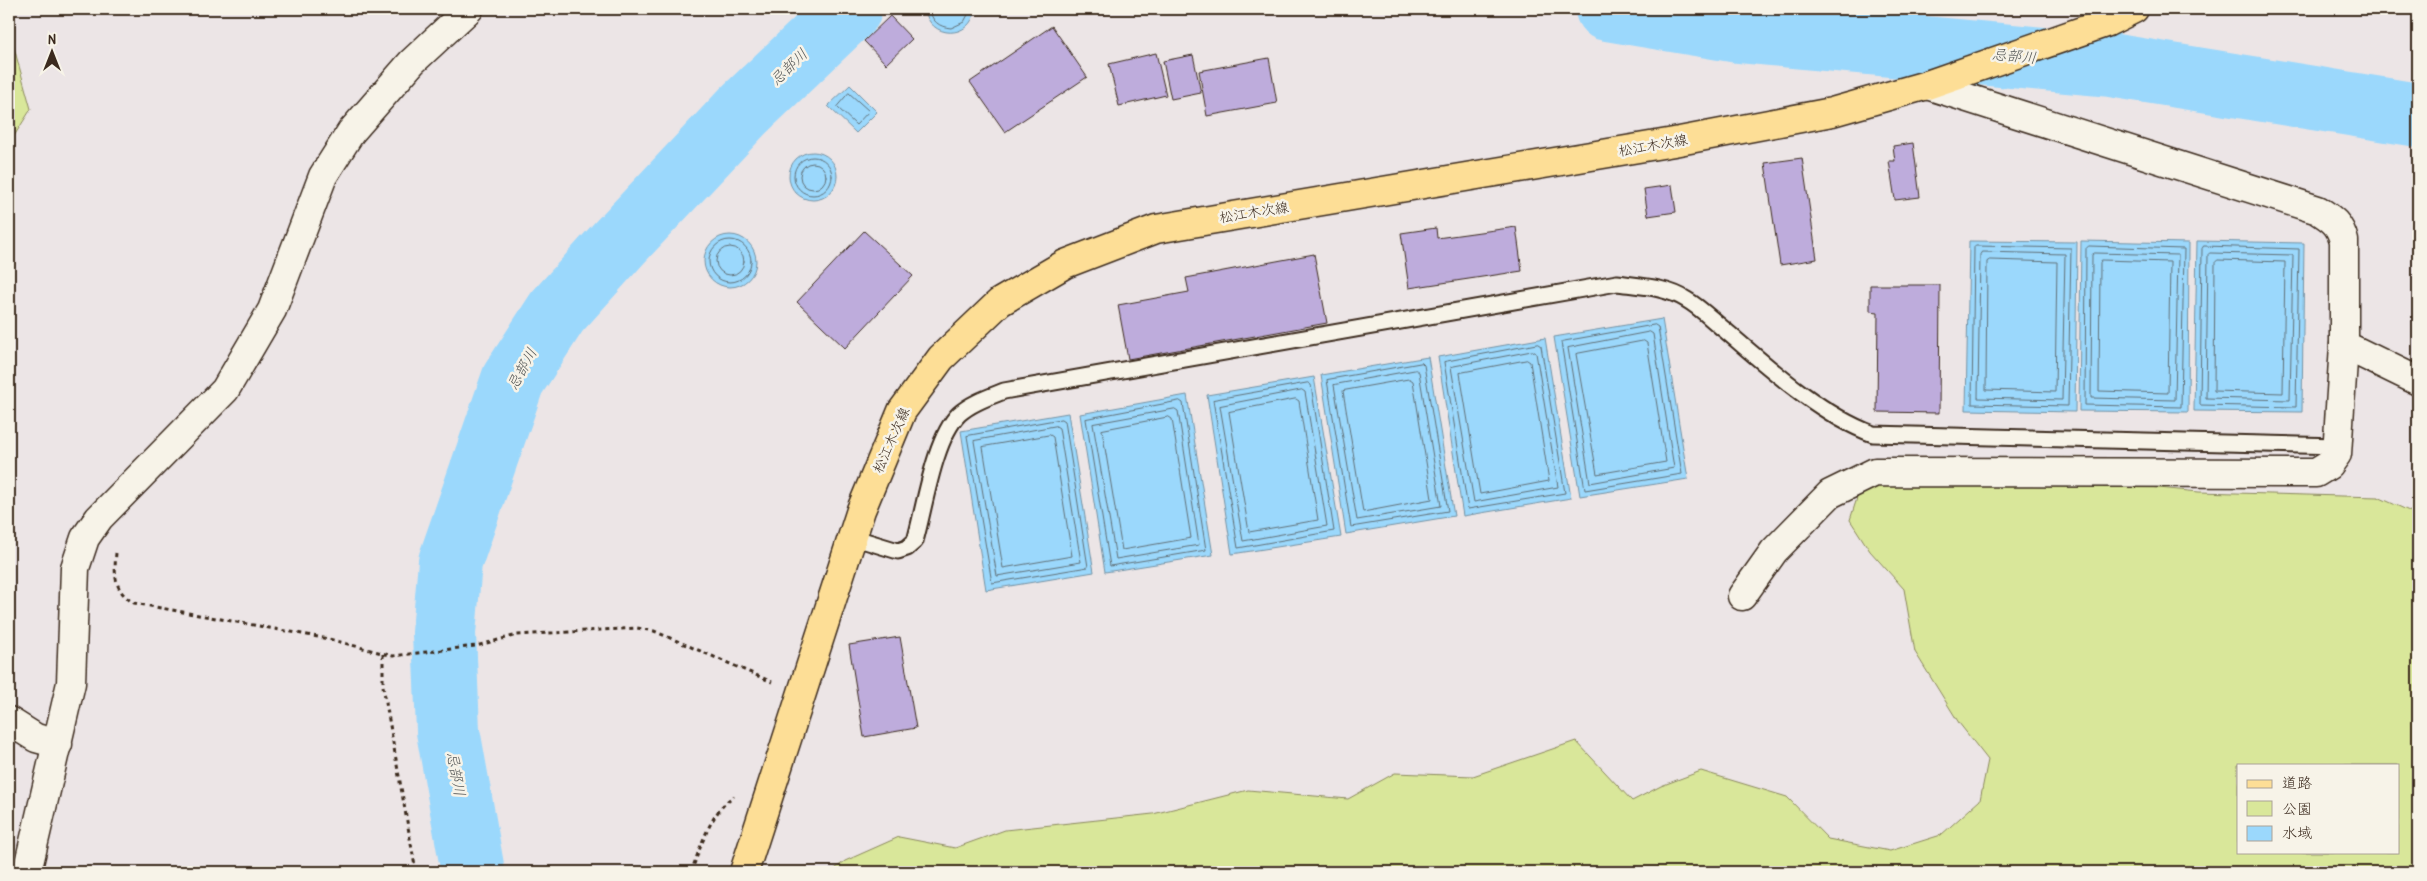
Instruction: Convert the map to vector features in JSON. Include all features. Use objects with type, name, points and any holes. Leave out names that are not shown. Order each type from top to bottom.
[{"type":"main road","name":"松江木次線","points":[[744,872],[861,510],[902,411],[941,358],[1000,302],[1065,264],[1156,228],[1674,142],[1832,112],[1927,85],[2108,22],[2134,9]]},
{"type":"street","points":[[27,872],[71,683],[75,568],[85,538],[99,518],[225,390],[272,310],[323,176],[351,132],[412,62],[469,9]]},
{"type":"street","points":[[1742,596],[1774,551],[1830,494],[1875,472],[2316,473],[2329,465],[2337,454],[2344,346],[2344,241],[2341,228],[2333,219],[2318,210],[1927,85]]},
{"type":"street","points":[[2344,346],[2418,382]]},
{"type":"street","points":[[9,721],[36,738],[58,744]]},
{"type":"lane","points":[[852,537],[898,551],[907,548],[915,541],[938,451],[949,427],[960,413],[984,399],[1004,391],[1617,284],[1660,290],[1687,299],[1764,364],[1833,414],[1852,426],[1873,434],[2338,446]]},
{"type":"path","points":[[115,502],[117,538],[115,577],[124,596],[134,603],[329,639],[392,656],[476,646],[518,635],[618,628],[654,631],[767,680],[801,692]]},
{"type":"path","points":[[382,654],[382,686],[416,872]]},
{"type":"path","points":[[691,872],[702,842],[722,804]]},
{"type":"green space","points":[[9,9],[14,48],[31,109],[9,144]]},
{"type":"green space","points":[[1864,476],[2068,479],[2199,492],[2378,497],[2418,515],[2418,872],[831,872],[845,861],[899,837],[955,848],[1005,830],[1153,814],[1248,790],[1348,799],[1395,773],[1473,776],[1576,741],[1632,801],[1661,786],[1701,771],[1787,797],[1828,839],[1890,851],[1941,835],[1980,800],[1988,760],[1959,723],[1915,652],[1904,589],[1870,551],[1850,520]]},
{"type":"water","points":[[925,9],[975,9],[972,19],[966,26],[959,31],[950,32],[942,31],[934,26],[928,19]]},
{"type":"water","points":[[850,85],[877,112],[856,133],[828,106]]},
{"type":"water","points":[[813,152],[822,154],[830,159],[835,167],[837,176],[835,185],[830,193],[822,198],[813,200],[804,198],[796,193],[791,185],[789,176],[791,167],[796,159],[804,154]]},
{"type":"water","points":[[730,235],[740,237],[748,243],[754,251],[756,261],[754,271],[748,279],[740,285],[730,287],[720,285],[712,279],[706,271],[704,261],[706,251],[712,243],[720,237]]},
{"type":"water","points":[[1969,241],[2077,242],[2075,412],[1966,410]]},
{"type":"water","points":[[2081,241],[2189,243],[2188,412],[2079,411]]},
{"type":"water","points":[[2197,241],[2304,243],[2302,412],[2194,411]]},
{"type":"water","points":[[1662,319],[1688,479],[1580,496],[1554,337]]},
{"type":"water","points":[[1545,338],[1571,498],[1463,516],[1438,357]]},
{"type":"water","points":[[1428,357],[1454,516],[1346,534],[1321,375]]},
{"type":"water","points":[[1314,377],[1341,537],[1232,554],[1207,395]]},
{"type":"water","points":[[1187,395],[1213,555],[1105,572],[1080,414]]},
{"type":"water","points":[[1068,413],[1094,572],[986,590],[961,431]]},
{"type":"building","points":[[890,16],[912,39],[886,64],[864,41]]},
{"type":"building","points":[[1052,26],[1087,77],[1005,132],[970,82]]},
{"type":"building","points":[[1156,53],[1166,95],[1119,106],[1109,64]]},
{"type":"building","points":[[1193,55],[1201,93],[1171,99],[1163,61]]},
{"type":"building","points":[[1269,58],[1277,103],[1207,116],[1199,71]]},
{"type":"building","points":[[1913,143],[1920,197],[1895,200],[1889,161],[1895,161],[1893,146]]},
{"type":"building","points":[[1802,158],[1817,259],[1780,265],[1765,163]]},
{"type":"building","points":[[1672,185],[1676,212],[1648,216],[1644,189]]},
{"type":"building","points":[[1516,227],[1522,271],[1409,288],[1401,233],[1436,228],[1437,238]]},
{"type":"building","points":[[864,231],[913,276],[845,348],[797,302]]},
{"type":"building","points":[[1314,254],[1327,323],[1128,359],[1118,305],[1189,292],[1186,278]]},
{"type":"building","points":[[1870,285],[1940,285],[1939,413],[1877,412],[1878,312],[1870,311]]},
{"type":"building","points":[[900,637],[916,728],[864,737],[849,645]]},
{"type":"waterway","name":"忌部川","points":[[473,872],[448,731],[444,633],[450,562],[513,380],[557,312],[619,243],[743,111],[850,9]]},
{"type":"waterway","name":"忌部川","points":[[1607,9],[1738,31],[2110,65],[2418,115]]}]
